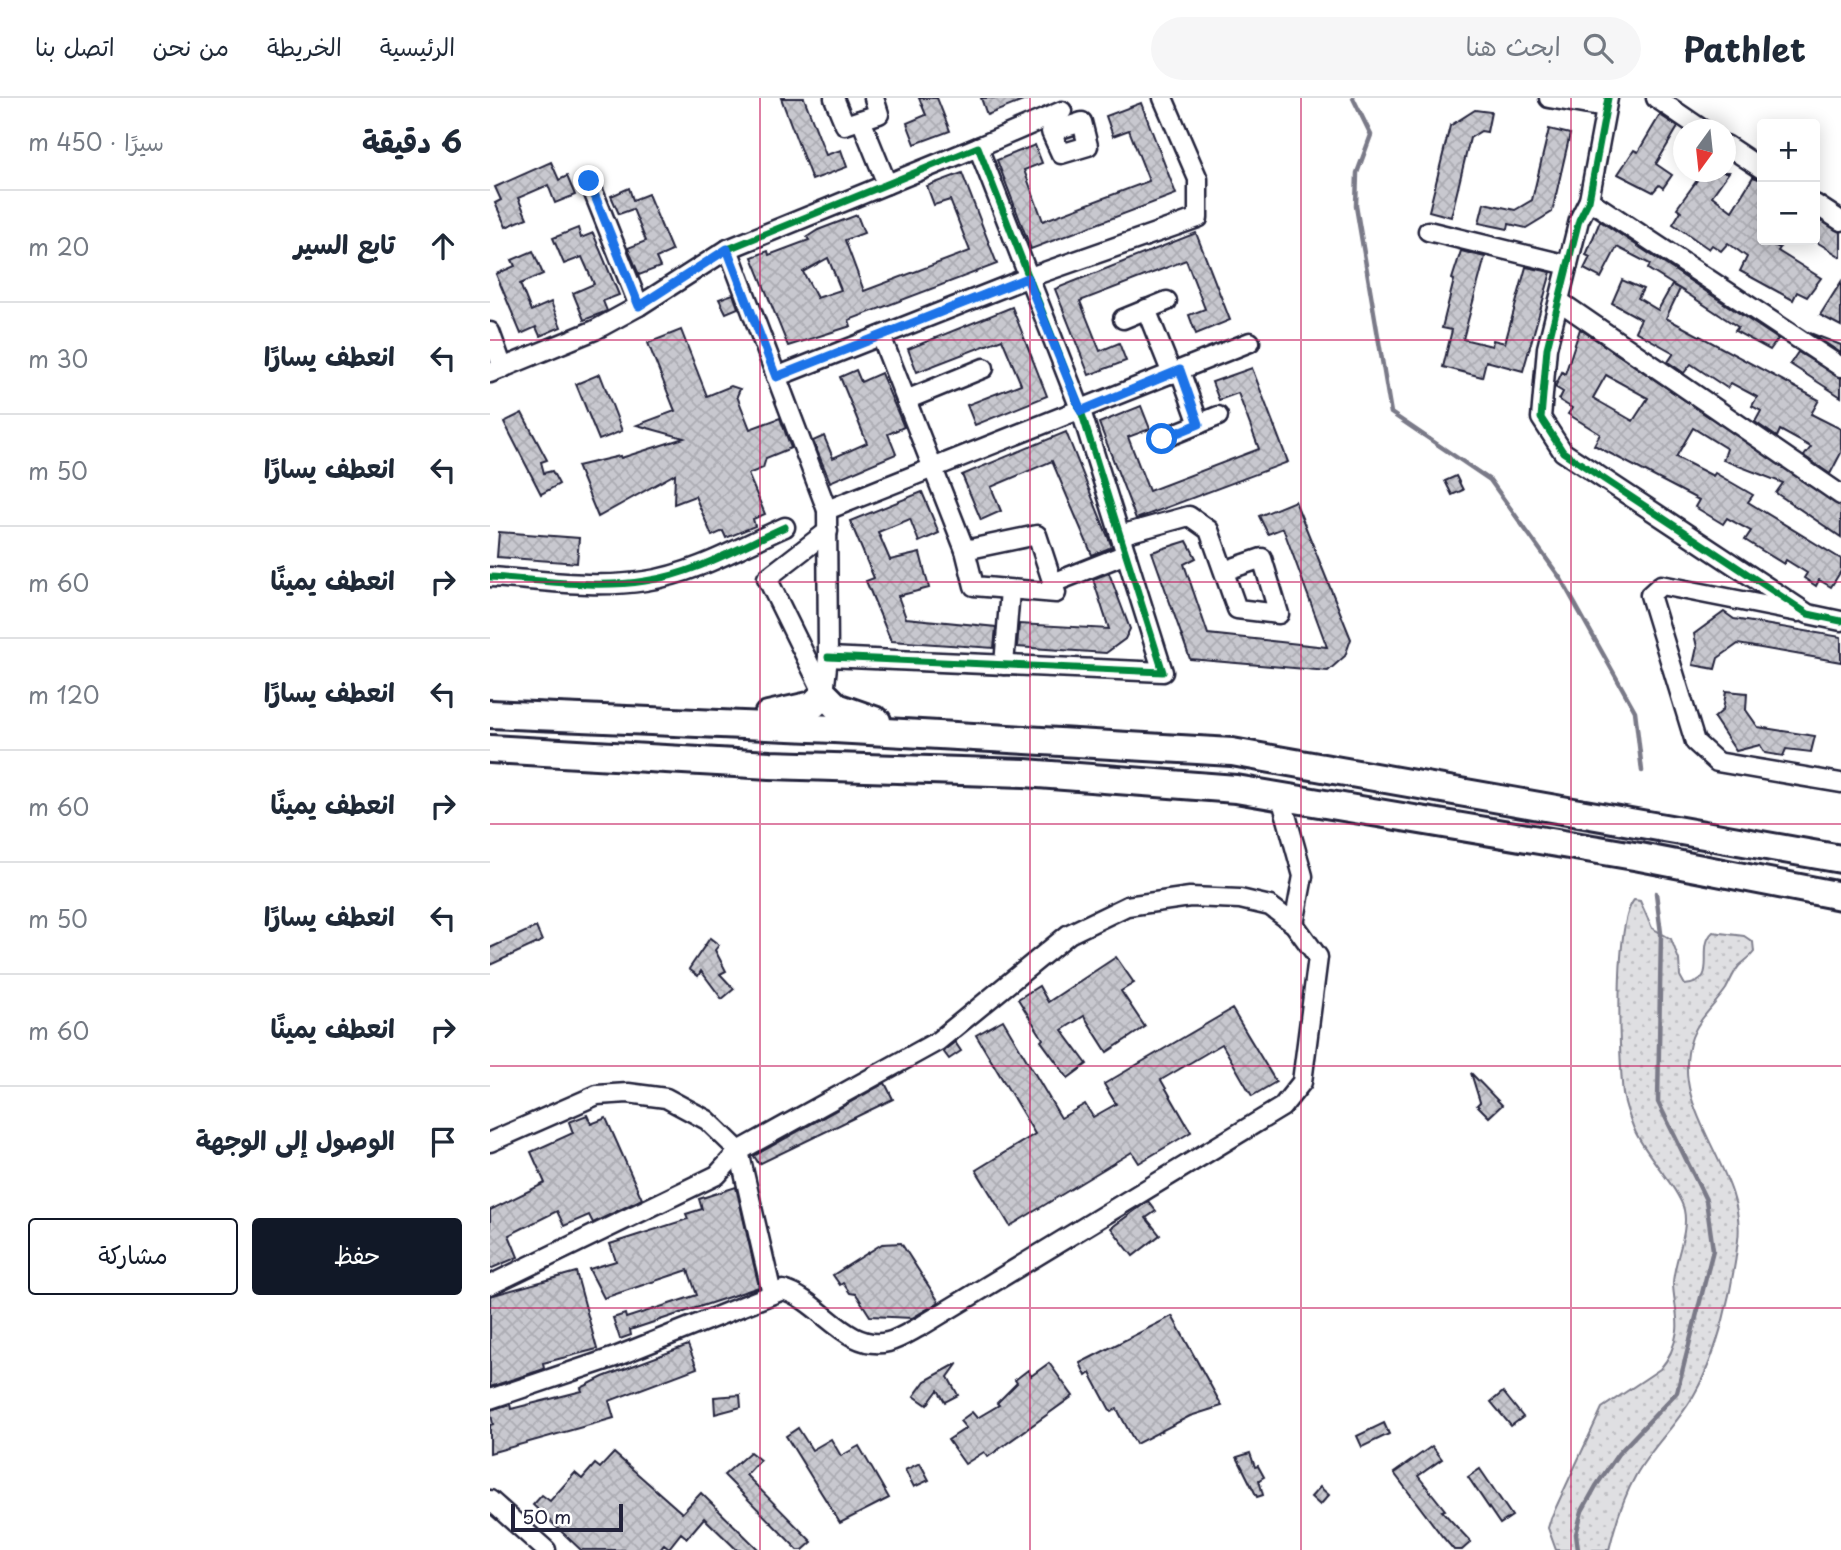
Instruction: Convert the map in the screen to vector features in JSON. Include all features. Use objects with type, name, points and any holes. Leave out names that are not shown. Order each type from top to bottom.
[{"type":"highway","points":[[711,725],[799,710],[813,705],[824,694],[849,713],[919,734]]},
{"type":"highway","points":[[490,714],[1232,752],[1841,859]]},
{"type":"highway","points":[[490,749],[770,765],[1025,773],[1236,789],[1640,857],[1841,896]]},
{"type":"street","points":[[834,98],[845,125],[879,114],[874,98]]},
{"type":"street","points":[[776,377],[1027,278],[1198,218],[1198,179],[1163,98]]},
{"type":"street","points":[[1549,98],[1607,103],[1589,200],[1579,220],[1547,348],[1541,418],[1563,452],[1808,614]]},
{"type":"street","points":[[1656,98],[1687,119]]},
{"type":"street","points":[[490,332],[497,370],[595,330],[639,306],[727,249],[1062,112]]},
{"type":"street","points":[[861,120],[887,184]]},
{"type":"street","points":[[828,657],[1163,672],[1081,411],[978,147]]},
{"type":"street","points":[[1736,152],[1757,166]]},
{"type":"street","points":[[589,181],[639,306]]},
{"type":"street","points":[[1589,200],[1841,367]]},
{"type":"street","points":[[1820,207],[1841,221]]},
{"type":"street","points":[[1428,231],[1568,265]]},
{"type":"street","points":[[727,249],[827,510],[828,657],[824,694]]},
{"type":"street","points":[[1124,319],[1167,301]]},
{"type":"street","points":[[1559,301],[1841,495]]},
{"type":"street","points":[[1146,309],[1199,424]]},
{"type":"street","points":[[881,336],[965,550],[974,586],[1056,593],[1037,535],[965,550]]},
{"type":"street","points":[[827,510],[1250,342]]},
{"type":"street","points":[[906,400],[984,368]]},
{"type":"street","points":[[1162,439],[1218,416]]},
{"type":"street","points":[[1121,536],[1189,516],[1209,530],[1224,571]]},
{"type":"street","points":[[490,577],[621,584],[647,581],[675,574],[785,527]]},
{"type":"street","points":[[824,694],[767,578],[828,531]]},
{"type":"street","points":[[1053,583],[1126,554]]},
{"type":"street","points":[[1728,599],[1760,583]]},
{"type":"street","points":[[1841,621],[1661,585],[1650,595],[1695,742],[1717,762],[1841,783]]},
{"type":"street","points":[[1004,665],[1010,590]]},
{"type":"street","points":[[1282,797],[1303,876],[1294,924]]},
{"type":"street","points":[[490,1286],[717,1175],[739,1151],[938,1041],[1069,934],[1127,906],[1191,897],[1240,899],[1270,906],[1294,924],[1318,957],[1302,1082],[1282,1107],[923,1325],[888,1342],[860,1341],[799,1294],[783,1290],[615,1357],[490,1399]]},
{"type":"street","points":[[490,1142],[597,1095],[628,1093],[667,1098],[707,1120],[739,1151],[772,1294]]},
{"type":"street","points":[[490,1500],[546,1550]]},
{"type":"shaded area","points":[[1634,900],[1640,901],[1652,928],[1671,939],[1679,960],[1680,976],[1685,985],[1696,983],[1702,978],[1706,947],[1713,932],[1744,936],[1753,942],[1754,952],[1737,969],[1726,989],[1695,1030],[1687,1064],[1689,1090],[1731,1189],[1738,1214],[1738,1240],[1723,1319],[1711,1359],[1689,1404],[1636,1475],[1620,1511],[1609,1550],[1556,1550],[1548,1528],[1551,1518],[1602,1408],[1660,1369],[1671,1351],[1677,1331],[1673,1283],[1685,1228],[1684,1210],[1676,1192],[1639,1139],[1623,1094],[1619,1023],[1621,962],[1623,935]]},
{"type":"building","points":[[781,98],[804,98],[826,155],[841,150],[847,167],[812,180]]},
{"type":"building","points":[[919,98],[937,98],[950,131],[915,144],[907,123],[926,115]]},
{"type":"building","points":[[981,98],[1028,98],[1028,99],[987,115]]},
{"type":"building","points":[[1141,103],[1176,194],[1031,249],[997,160],[1035,145],[1042,163],[1024,170],[1043,221],[1149,181],[1129,130],[1113,136],[1106,116]]},
{"type":"building","points":[[1475,110],[1491,112],[1487,132],[1481,131],[1470,138],[1451,217],[1429,211],[1450,126]]},
{"type":"building","points":[[1660,115],[1673,124],[1673,135],[1656,164],[1672,175],[1663,188],[1659,185],[1653,192],[1618,174],[1634,150],[1638,152]]},
{"type":"building","points":[[1549,129],[1570,134],[1552,212],[1526,228],[1509,224],[1508,229],[1479,223],[1484,203],[1515,210],[1532,200]]},
{"type":"building","points":[[551,162],[559,180],[567,176],[575,195],[555,203],[548,185],[518,198],[527,218],[506,227],[495,203],[501,200],[495,187]]},
{"type":"building","points":[[962,173],[997,264],[849,320],[851,326],[788,346],[752,257],[768,251],[769,255],[809,240],[807,237],[818,230],[857,215],[864,233],[845,240],[864,291],[970,251],[950,200],[934,205],[927,186]],"holes":[[[828,258],[841,290],[817,298],[803,272]]]},
{"type":"building","points":[[1753,177],[1757,178],[1757,245],[1773,245],[1780,248],[1778,251],[1821,278],[1807,297],[1797,292],[1793,300],[1740,271],[1747,257],[1728,243],[1721,251],[1712,245],[1709,249],[1673,224],[1681,211],[1677,208],[1696,182],[1722,182],[1712,196],[1732,211]]},
{"type":"building","points":[[629,188],[633,200],[648,194],[672,251],[656,258],[660,267],[639,275],[628,248],[646,241],[633,209],[619,214],[611,196]]},
{"type":"building","points":[[1820,220],[1841,232],[1841,257],[1820,244]]},
{"type":"building","points":[[1600,221],[1778,339],[1770,350],[1735,331],[1738,327],[1648,269],[1650,264],[1617,247],[1601,278],[1584,269],[1590,257],[1586,255]]},
{"type":"building","points":[[578,228],[581,238],[593,233],[619,295],[603,301],[607,311],[584,320],[573,293],[594,284],[582,257],[564,264],[553,238]]},
{"type":"building","points":[[1196,233],[1230,320],[1196,334],[1189,315],[1205,309],[1186,260],[1080,301],[1100,351],[1119,343],[1126,361],[1089,375],[1055,289]]},
{"type":"building","points":[[533,251],[543,274],[520,284],[531,311],[551,302],[561,327],[540,336],[536,327],[521,334],[496,274],[515,266],[512,260]]},
{"type":"building","points":[[1461,251],[1485,257],[1463,339],[1492,346],[1493,340],[1505,343],[1526,267],[1551,272],[1523,371],[1486,361],[1482,377],[1443,367],[1452,330],[1442,328]]},
{"type":"building","points":[[1622,280],[1643,289],[1638,298],[1658,310],[1672,285],[1680,289],[1666,318],[1819,400],[1811,414],[1841,429],[1841,453],[1830,474],[1804,456],[1811,447],[1780,430],[1777,437],[1755,422],[1761,411],[1752,406],[1757,397],[1731,383],[1727,388],[1691,364],[1684,373],[1668,362],[1674,353],[1635,331],[1641,319],[1612,303]]},
{"type":"building","points":[[1841,282],[1841,326],[1820,315]]},
{"type":"building","points":[[733,294],[738,308],[726,313],[719,299]]},
{"type":"building","points":[[1012,307],[1047,396],[975,425],[967,405],[1021,384],[1002,339],[917,372],[908,349]]},
{"type":"building","points":[[1580,329],[1841,506],[1841,537],[1776,493],[1783,483],[1723,460],[1727,449],[1693,428],[1676,457],[1713,476],[1715,473],[1753,495],[1748,502],[1841,559],[1841,571],[1831,587],[1819,580],[1816,586],[1804,578],[1807,573],[1786,560],[1784,564],[1745,540],[1751,531],[1727,518],[1723,524],[1695,507],[1699,500],[1594,445],[1600,434],[1568,414],[1572,408],[1559,400],[1563,392],[1555,387],[1562,372],[1565,374]],"holes":[[[1606,375],[1648,398],[1633,421],[1593,398]]]},
{"type":"building","points":[[681,330],[707,396],[731,386],[740,389],[737,396],[750,429],[780,418],[791,448],[766,458],[763,468],[748,474],[765,514],[753,519],[755,526],[726,538],[723,531],[712,536],[695,496],[674,504],[675,474],[598,517],[577,466],[620,456],[621,458],[684,438],[637,425],[675,411],[648,343]]},
{"type":"building","points":[[1810,333],[1841,345],[1841,353]]},
{"type":"building","points":[[1798,352],[1841,378],[1841,397],[1790,364]]},
{"type":"building","points":[[1252,368],[1288,462],[1136,519],[1099,423],[1141,406],[1150,429],[1128,437],[1149,491],[1259,449],[1238,393],[1219,400],[1212,382]]},
{"type":"building","points":[[856,370],[861,382],[881,373],[904,427],[888,434],[896,454],[830,482],[813,441],[824,436],[833,458],[867,443],[840,377]]},
{"type":"building","points":[[600,374],[622,431],[599,440],[576,384]]},
{"type":"building","points":[[522,413],[547,460],[541,462],[544,473],[552,471],[559,484],[541,494],[504,422]]},
{"type":"building","points":[[1066,432],[1112,547],[1092,555],[1052,461],[991,487],[1001,511],[981,520],[962,475]]},
{"type":"building","points":[[1456,476],[1463,490],[1452,495],[1445,481]]},
{"type":"building","points":[[922,492],[939,533],[919,542],[910,519],[878,532],[890,560],[920,553],[929,588],[898,596],[906,618],[996,627],[994,648],[891,641],[866,581],[874,578],[850,521]]},
{"type":"building","points":[[1295,501],[1351,639],[1345,656],[1328,671],[1190,659],[1152,552],[1187,541],[1196,558],[1184,564],[1208,634],[1327,647],[1283,528],[1268,534],[1259,516]]},
{"type":"building","points":[[499,532],[579,538],[577,563],[497,557]]},
{"type":"building","points":[[1109,573],[1130,629],[1125,639],[1106,653],[1017,647],[1019,624],[1109,629],[1093,579]]},
{"type":"building","points":[[1724,612],[1734,619],[1841,637],[1841,662],[1738,644],[1718,658],[1715,669],[1693,665],[1697,647],[1694,634]]},
{"type":"building","points":[[1726,691],[1747,693],[1746,710],[1758,727],[1815,736],[1811,752],[1786,749],[1783,756],[1765,753],[1760,745],[1736,751],[1714,718],[1723,710]]},
{"type":"building","points":[[536,927],[542,941],[490,965],[490,948]]},
{"type":"building","points":[[710,938],[719,945],[715,950],[726,971],[720,974],[734,989],[722,999],[701,971],[698,976],[689,969]]},
{"type":"building","points":[[1116,957],[1134,983],[1121,991],[1145,1027],[1107,1052],[1084,1016],[1062,1030],[1087,1064],[1068,1078],[1041,1041],[1043,1039],[1018,999],[1039,986],[1048,1002]]},
{"type":"building","points":[[1232,1009],[1276,1082],[1252,1096],[1222,1044],[1161,1080],[1191,1132],[1139,1163],[1132,1152],[1010,1226],[976,1170],[1035,1134],[976,1035],[1003,1020],[1061,1118],[1085,1104],[1093,1117],[1116,1104],[1104,1084]]},
{"type":"building","points":[[955,1042],[961,1051],[949,1059],[943,1051]]},
{"type":"building","points":[[1471,1073],[1502,1105],[1489,1117],[1477,1105],[1480,1102]]},
{"type":"building","points":[[885,1083],[893,1099],[759,1164],[754,1156]]},
{"type":"building","points":[[587,1115],[591,1124],[606,1118],[642,1199],[593,1223],[589,1215],[564,1226],[557,1211],[509,1235],[518,1257],[490,1269],[490,1210],[545,1183],[531,1152],[573,1133],[569,1122]]},
{"type":"building","points":[[736,1187],[759,1287],[630,1330],[631,1335],[620,1339],[613,1318],[625,1314],[626,1318],[697,1295],[688,1270],[604,1298],[589,1269],[616,1261],[610,1244],[688,1219],[686,1214],[702,1209],[699,1199]]},
{"type":"building","points":[[1148,1201],[1156,1211],[1146,1218],[1160,1235],[1133,1256],[1111,1228]]},
{"type":"building","points":[[901,1243],[939,1302],[912,1318],[870,1316],[856,1294],[850,1293],[843,1283],[840,1285],[833,1275],[882,1244]]},
{"type":"building","points":[[576,1272],[597,1349],[543,1363],[544,1369],[490,1387],[490,1296]]},
{"type":"building","points":[[1172,1316],[1222,1406],[1190,1416],[1136,1444],[1117,1409],[1111,1412],[1090,1373],[1086,1376],[1080,1363]]},
{"type":"building","points":[[688,1345],[697,1368],[609,1401],[614,1418],[490,1453],[490,1425],[493,1424],[490,1410],[510,1404],[511,1409],[582,1391],[581,1388],[603,1377]]},
{"type":"building","points":[[958,1363],[948,1377],[958,1395],[945,1402],[938,1390],[927,1405],[914,1396],[925,1381]]},
{"type":"building","points":[[1049,1363],[1073,1396],[988,1457],[984,1452],[965,1464],[948,1440],[966,1428],[960,1421],[972,1412],[977,1418],[999,1405],[997,1403],[1017,1383],[1015,1380],[1028,1370],[1031,1376]]},
{"type":"building","points":[[1503,1392],[1523,1417],[1511,1426],[1491,1402]]},
{"type":"building","points":[[740,1395],[741,1407],[715,1414],[714,1397]]},
{"type":"building","points":[[1384,1423],[1389,1434],[1362,1447],[1357,1436]]},
{"type":"building","points":[[798,1428],[812,1450],[831,1439],[841,1456],[859,1446],[889,1498],[840,1523],[786,1436]]},
{"type":"building","points":[[1432,1446],[1442,1459],[1418,1476],[1445,1510],[1442,1511],[1471,1542],[1462,1550],[1454,1550],[1394,1473]]},
{"type":"building","points":[[750,1452],[760,1460],[746,1475],[812,1542],[803,1550],[798,1550],[724,1475]]},
{"type":"building","points":[[614,1453],[682,1513],[701,1493],[759,1550],[737,1550],[704,1518],[687,1538],[681,1533],[669,1548],[664,1544],[659,1550],[581,1550],[533,1505],[542,1495],[550,1501],[575,1473],[582,1479],[595,1464],[600,1468]]},
{"type":"building","points":[[1250,1453],[1255,1467],[1258,1466],[1264,1477],[1259,1480],[1263,1495],[1257,1497],[1237,1457]]},
{"type":"building","points":[[920,1463],[929,1480],[914,1487],[905,1470]]},
{"type":"building","points":[[1480,1469],[1512,1516],[1500,1524],[1468,1477]]},
{"type":"building","points":[[1320,1487],[1329,1495],[1320,1505],[1311,1497]]},
{"type":"waterway","points":[[1353,98],[1371,135],[1357,173],[1356,206],[1391,413],[1490,480],[1561,579],[1635,711],[1642,771]]},
{"type":"waterway","points":[[1578,1550],[1576,1534],[1582,1511],[1596,1486],[1618,1454],[1677,1392],[1713,1250],[1706,1200],[1658,1102],[1661,933],[1656,893]]},
{"type":"cycle path","points":[[1608,98],[1589,200],[1579,220],[1547,348],[1541,418],[1563,452],[1808,614],[1841,621]]},
{"type":"cycle path","points":[[728,249],[978,147],[1081,411],[1163,672],[828,657]]},
{"type":"cycle path","points":[[490,577],[587,584],[645,581],[699,566],[785,527]]},
{"type":"route","points":[[589,181],[639,306],[727,249],[776,377],[1027,278],[1081,411],[1180,370],[1199,424],[1162,439]]}]
